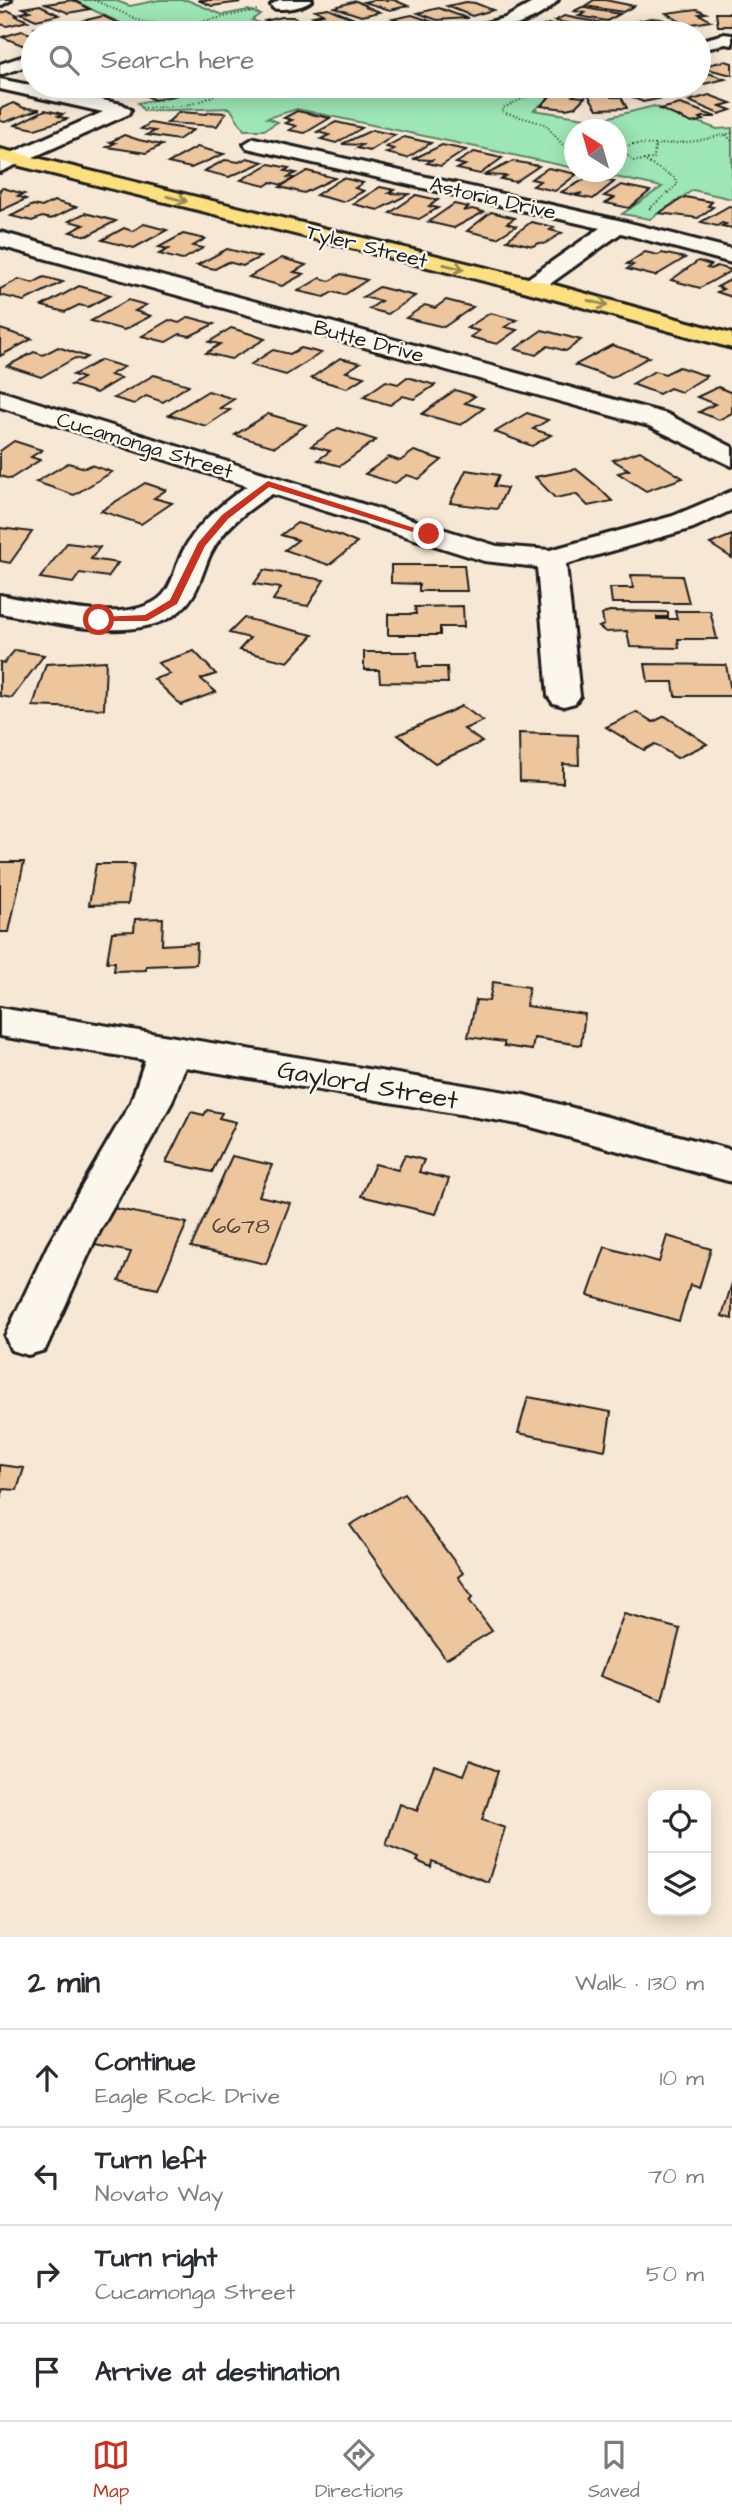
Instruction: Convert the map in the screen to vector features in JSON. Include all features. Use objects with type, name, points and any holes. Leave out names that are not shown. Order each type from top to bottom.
[{"type":"main road","name":"Tyler Street","points":[[0,140],[581,277]]},
{"type":"main road","name":"Tyler Street","points":[[5,160],[532,286],[732,341]]},
{"type":"street","points":[[279,5],[304,0]]},
{"type":"street","points":[[515,0],[546,2]]},
{"type":"street","points":[[513,21],[546,2]]},
{"type":"street","points":[[711,42],[732,40]]},
{"type":"street","points":[[0,70],[21,62]]},
{"type":"street","points":[[0,83],[21,88]]},
{"type":"street","points":[[68,98],[122,110]]},
{"type":"street","points":[[5,160],[37,149],[122,110]]},
{"type":"street","name":"Astoria Drive","points":[[254,144],[618,226],[732,256]]},
{"type":"street","points":[[532,286],[618,226]]},
{"type":"street","name":"Butte Drive","points":[[0,239],[658,420],[732,458]]},
{"type":"street","name":"Cucamonga Street","points":[[0,399],[494,555],[551,559],[683,522],[732,499]]},
{"type":"street","points":[[0,604],[99,620],[147,618],[174,602],[201,545],[225,517],[268,484]]},
{"type":"street","points":[[551,559],[565,696]]},
{"type":"street","name":"Gaylord Street","points":[[0,1022],[524,1110],[732,1166]]},
{"type":"street","points":[[28,1336],[41,1301],[148,1107],[166,1068],[167,1050]]},
{"type":"path","points":[[94,0],[141,21]]},
{"type":"path","points":[[204,21],[279,5]]},
{"type":"path","points":[[122,110],[201,103],[212,98]]},
{"type":"path","points":[[524,98],[503,108],[502,112],[545,124],[564,146]]},
{"type":"path","points":[[627,146],[697,141],[732,133]]},
{"type":"path","points":[[726,135],[732,141]]},
{"type":"path","points":[[627,157],[634,161],[654,159],[655,145]]},
{"type":"path","points":[[618,226],[642,218],[655,201],[674,190],[678,184],[675,178],[643,160]]},
{"type":"green space","points":[[72,0],[114,0],[130,6],[159,0],[187,0],[223,15],[248,10],[260,14],[252,20],[254,21],[116,21]]},
{"type":"green space","points":[[162,98],[549,98],[534,110],[592,119],[564,119],[564,166],[297,109],[267,118],[278,122],[264,130],[244,130],[230,108],[144,111],[138,103]]},
{"type":"green space","points":[[654,106],[717,129],[732,128],[732,199],[693,190],[650,219],[622,214],[662,187],[627,180],[627,119],[602,119]]},
{"type":"building","points":[[73,0],[90,9],[69,13],[46,4]]},
{"type":"building","points":[[198,0],[235,0],[241,2],[212,6]]},
{"type":"building","points":[[394,0],[408,6],[390,10],[364,2]]},
{"type":"building","points":[[594,0],[634,6],[623,12],[585,6]]},
{"type":"building","points":[[356,1],[380,12],[361,16],[334,7]]},
{"type":"building","points":[[466,2],[493,10],[472,16],[447,6]]},
{"type":"building","points":[[40,5],[59,15],[36,20],[21,13],[30,11],[23,8]]},
{"type":"building","points":[[582,7],[620,14],[607,21],[579,16],[585,13],[574,11]]},
{"type":"building","points":[[328,8],[352,18],[325,21],[313,16],[323,14],[315,10]]},
{"type":"building","points":[[439,8],[468,18],[437,20],[418,13]]},
{"type":"building","points":[[697,9],[706,13],[699,14],[711,21],[679,21],[666,13]]},
{"type":"building","points":[[9,11],[28,21],[7,26],[0,24],[0,13]]},
{"type":"building","points":[[716,13],[732,13],[732,26],[718,26]]},
{"type":"building","points":[[412,15],[429,21],[398,21],[393,19]]},
{"type":"building","points":[[103,16],[114,21],[82,21]]},
{"type":"building","points":[[564,16],[592,21],[555,21]]},
{"type":"building","points":[[293,17],[301,21],[265,21]]},
{"type":"building","points":[[651,18],[666,21],[638,21]]},
{"type":"building","points":[[21,31],[21,45],[2,37]]},
{"type":"building","points":[[725,61],[732,63],[732,75],[711,70],[711,64]]},
{"type":"building","points":[[711,74],[725,79],[711,82]]},
{"type":"building","points":[[711,96],[731,103],[720,106],[731,110],[719,114],[689,101],[711,98]]},
{"type":"building","points":[[548,98],[584,98],[575,107],[566,109],[541,106]]},
{"type":"building","points":[[590,98],[622,98],[627,108],[597,109]]},
{"type":"building","points":[[634,98],[663,98],[643,102]]},
{"type":"building","points":[[13,103],[24,108],[40,109],[5,122],[0,121],[0,109]]},
{"type":"building","points":[[680,104],[716,117],[703,117],[700,118],[704,120],[692,123],[660,109]]},
{"type":"building","points":[[45,110],[63,114],[58,116],[67,119],[35,129],[15,125]]},
{"type":"building","points":[[297,111],[330,118],[305,133],[289,130],[296,126],[285,123],[292,120],[284,118]]},
{"type":"building","points":[[179,112],[226,113],[217,126],[167,123]]},
{"type":"building","points":[[336,122],[362,128],[336,143],[321,139],[329,135],[317,132]]},
{"type":"building","points":[[150,123],[193,130],[178,140],[147,135],[155,131],[141,129]]},
{"type":"building","points":[[372,130],[395,135],[370,151],[357,148],[362,145],[342,144]]},
{"type":"building","points":[[124,135],[162,145],[146,153],[107,147],[115,143],[110,142]]},
{"type":"building","points":[[404,137],[431,143],[407,158],[386,153],[394,149],[386,147]]},
{"type":"building","points":[[442,145],[466,150],[441,166],[427,163],[432,160],[413,159]]},
{"type":"building","points":[[197,147],[224,154],[191,168],[168,163]]},
{"type":"building","points":[[474,152],[502,158],[480,174],[457,169],[465,165],[456,163]]},
{"type":"building","points":[[247,158],[263,162],[229,177],[204,171],[225,160],[239,162]]},
{"type":"building","points":[[513,161],[539,166],[515,182],[501,179],[506,176],[485,175]]},
{"type":"building","points":[[269,164],[289,168],[285,171],[296,173],[288,177],[294,178],[282,185],[271,182],[265,186],[241,180]]},
{"type":"building","points":[[548,168],[564,171],[564,182],[567,182],[555,191],[533,186],[540,181],[531,179]]},
{"type":"building","points":[[307,171],[335,178],[304,193],[280,187]]},
{"type":"building","points":[[343,178],[363,183],[355,188],[364,191],[343,202],[316,195]]},
{"type":"building","points":[[580,182],[614,182],[593,199],[577,196],[582,193],[574,195],[561,192]]},
{"type":"building","points":[[621,185],[650,191],[629,208],[606,203],[614,198],[604,196]]},
{"type":"building","points":[[380,187],[394,190],[389,193],[409,194],[378,210],[353,204]]},
{"type":"building","points":[[0,189],[24,194],[18,196],[26,199],[0,211]]},
{"type":"building","points":[[416,195],[438,200],[429,206],[438,208],[419,219],[390,213]]},
{"type":"building","points":[[685,197],[712,202],[708,206],[713,207],[698,218],[659,213]]},
{"type":"building","points":[[54,201],[76,207],[51,219],[42,217],[32,221],[11,216],[33,205],[42,207]]},
{"type":"building","points":[[454,204],[468,207],[463,211],[472,209],[484,212],[454,228],[428,222]]},
{"type":"building","points":[[729,206],[732,207],[732,228],[722,226],[726,224],[722,223],[717,226],[701,222]]},
{"type":"building","points":[[491,212],[515,218],[507,223],[516,226],[497,238],[467,231]]},
{"type":"building","points":[[85,213],[116,221],[87,236],[70,232],[84,225],[69,221]]},
{"type":"building","points":[[531,222],[554,227],[550,230],[562,233],[544,244],[533,246],[507,240]]},
{"type":"building","points":[[144,224],[167,230],[134,248],[102,240],[124,228],[132,231]]},
{"type":"building","points":[[183,234],[205,239],[193,246],[203,248],[182,260],[159,254],[169,249],[159,247]]},
{"type":"building","points":[[227,249],[260,257],[243,266],[228,262],[215,269],[197,265]]},
{"type":"building","points":[[645,252],[685,258],[655,276],[627,269],[633,265],[627,264]]},
{"type":"building","points":[[282,258],[306,265],[294,272],[304,274],[282,286],[249,277]]},
{"type":"building","points":[[698,261],[711,265],[707,268],[717,266],[732,270],[700,288],[671,280]]},
{"type":"building","points":[[341,274],[367,280],[344,295],[333,292],[324,297],[298,291],[320,278],[330,281]]},
{"type":"building","points":[[44,277],[63,282],[24,301],[0,295],[0,289],[19,279],[33,283]]},
{"type":"building","points":[[732,279],[732,297],[717,292],[723,289],[717,287]]},
{"type":"building","points":[[79,286],[111,295],[88,307],[79,305],[65,312],[42,306]]},
{"type":"building","points":[[379,287],[415,296],[388,314],[369,309],[381,301],[363,297]]},
{"type":"building","points":[[128,300],[146,305],[135,311],[151,316],[124,330],[91,321]]},
{"type":"building","points":[[446,300],[473,307],[444,327],[406,318],[425,305],[435,308]]},
{"type":"building","points":[[490,313],[517,320],[505,327],[517,330],[497,344],[470,337],[479,331],[467,328]]},
{"type":"building","points":[[189,317],[214,324],[190,336],[180,334],[166,342],[142,336],[169,320],[179,323]]},
{"type":"building","points":[[231,328],[265,339],[231,359],[206,353],[220,344],[209,342]]},
{"type":"building","points":[[0,329],[32,339],[0,356]]},
{"type":"building","points":[[542,330],[581,340],[566,351],[548,346],[536,355],[515,349]]},
{"type":"building","points":[[612,345],[649,357],[612,378],[575,365]]},
{"type":"building","points":[[58,347],[87,357],[82,360],[75,358],[41,377],[7,366],[34,352],[43,355]]},
{"type":"building","points":[[301,348],[321,353],[286,375],[250,365],[273,350],[290,354]]},
{"type":"building","points":[[340,358],[360,363],[346,372],[364,377],[347,388],[311,378]]},
{"type":"building","points":[[101,360],[124,367],[110,375],[121,378],[96,393],[71,385],[83,378],[73,375]]},
{"type":"building","points":[[679,367],[707,376],[681,392],[670,388],[659,394],[632,384],[655,371],[665,374]]},
{"type":"building","points":[[154,375],[189,385],[163,402],[146,396],[134,404],[114,398]]},
{"type":"building","points":[[407,377],[435,385],[414,399],[403,396],[390,405],[363,397],[386,381],[398,384]]},
{"type":"building","points":[[718,387],[732,393],[732,413],[719,420],[699,412],[715,404],[697,397]]},
{"type":"building","points":[[455,390],[475,396],[465,403],[484,408],[461,425],[422,414]]},
{"type":"building","points":[[208,391],[234,399],[220,408],[230,410],[206,426],[169,415]]},
{"type":"building","points":[[527,413],[548,420],[533,429],[551,435],[532,446],[495,432]]},
{"type":"building","points":[[268,414],[306,425],[275,447],[235,435]]},
{"type":"building","points":[[338,428],[376,440],[340,466],[318,460],[330,451],[311,446]]},
{"type":"building","points":[[14,441],[42,450],[31,457],[40,460],[10,479],[0,476],[0,451]]},
{"type":"building","points":[[414,451],[442,460],[419,479],[407,475],[395,483],[365,474],[389,457],[400,461]]},
{"type":"building","points":[[640,451],[683,478],[646,491],[618,473],[629,470],[613,460]]},
{"type":"building","points":[[68,463],[85,468],[91,465],[112,472],[74,495],[36,482]]},
{"type":"building","points":[[576,469],[612,501],[588,506],[576,494],[555,498],[535,477]]},
{"type":"building","points":[[466,470],[499,475],[494,486],[507,488],[497,509],[450,503]]},
{"type":"building","points":[[145,483],[166,490],[154,498],[172,503],[141,524],[101,511]]},
{"type":"building","points":[[297,523],[357,543],[329,565],[285,550],[298,540],[281,535]]},
{"type":"building","points":[[0,528],[32,532],[10,563],[0,561]]},
{"type":"building","points":[[732,535],[732,558],[710,544]]},
{"type":"building","points":[[67,543],[100,547],[91,559],[118,563],[108,577],[80,573],[73,583],[40,578]]},
{"type":"building","points":[[391,565],[464,565],[467,591],[419,591],[419,584],[391,583]]},
{"type":"building","points":[[264,570],[324,580],[308,606],[273,600],[281,588],[254,584]]},
{"type":"building","points":[[631,575],[682,576],[689,603],[612,603],[610,588],[633,588]]},
{"type":"building","points":[[463,606],[464,627],[440,627],[440,635],[388,635],[388,614],[416,614],[415,607]]},
{"type":"building","points":[[609,611],[668,612],[668,617],[657,619],[677,619],[675,611],[710,611],[717,639],[678,639],[679,648],[630,647],[627,631],[606,632],[599,627],[604,625],[602,615]]},
{"type":"building","points":[[244,618],[313,635],[288,662],[239,650],[250,638],[229,633]]},
{"type":"building","points":[[15,650],[44,655],[12,698],[0,696],[0,662],[4,663]]},
{"type":"building","points":[[194,651],[216,674],[201,679],[216,692],[181,705],[154,679],[170,674],[158,663]]},
{"type":"building","points":[[364,652],[417,652],[418,667],[447,667],[448,683],[380,682],[379,670],[364,670]]},
{"type":"building","points":[[106,661],[104,709],[33,706],[46,664]]},
{"type":"building","points":[[645,664],[726,665],[732,696],[675,696],[673,682],[648,682]]},
{"type":"building","points":[[462,706],[483,721],[464,729],[482,742],[435,763],[398,735]]},
{"type":"building","points":[[637,712],[653,722],[665,716],[707,744],[677,758],[655,744],[644,750],[606,727]]},
{"type":"building","points":[[519,733],[578,735],[579,765],[563,764],[563,783],[520,781]]},
{"type":"building","points":[[0,862],[24,862],[9,932],[0,932]]},
{"type":"building","points":[[96,864],[134,864],[128,904],[89,905]]},
{"type":"building","points":[[163,918],[162,945],[197,943],[196,964],[146,966],[146,970],[114,971],[115,962],[107,962],[112,932],[134,931],[135,919]]},
{"type":"building","points":[[493,982],[529,987],[526,1006],[585,1014],[581,1045],[534,1038],[532,1050],[504,1046],[504,1042],[468,1037],[476,1000],[489,1001]]},
{"type":"building","points":[[207,1110],[222,1113],[219,1118],[236,1122],[212,1172],[166,1162],[191,1112],[204,1115]]},
{"type":"building","points":[[405,1155],[424,1160],[419,1172],[449,1179],[436,1214],[361,1196],[375,1164],[398,1170]]},
{"type":"building","points":[[232,1156],[272,1165],[259,1196],[290,1203],[266,1264],[191,1247]]},
{"type":"building","points":[[113,1208],[187,1223],[158,1289],[119,1281],[131,1252],[95,1245]]},
{"type":"building","points":[[667,1236],[711,1249],[699,1288],[690,1285],[679,1321],[588,1295],[605,1247],[659,1262]]},
{"type":"building","points":[[732,1283],[732,1319],[722,1316]]},
{"type":"building","points":[[528,1397],[611,1412],[605,1450],[518,1433]]},
{"type":"building","points":[[0,1465],[24,1468],[17,1490],[4,1489],[0,1499]]},
{"type":"building","points":[[404,1494],[463,1573],[458,1577],[473,1597],[469,1600],[492,1631],[446,1659],[350,1525]]},
{"type":"building","points":[[624,1614],[680,1629],[662,1700],[600,1676]]},
{"type":"building","points":[[470,1760],[498,1771],[482,1820],[505,1828],[488,1882],[432,1861],[431,1867],[417,1861],[419,1858],[386,1845],[400,1804],[417,1811],[434,1765],[464,1775]]},
{"type":"route","points":[[99,620],[147,618],[174,602],[201,545],[225,517],[268,484],[429,534]]}]
